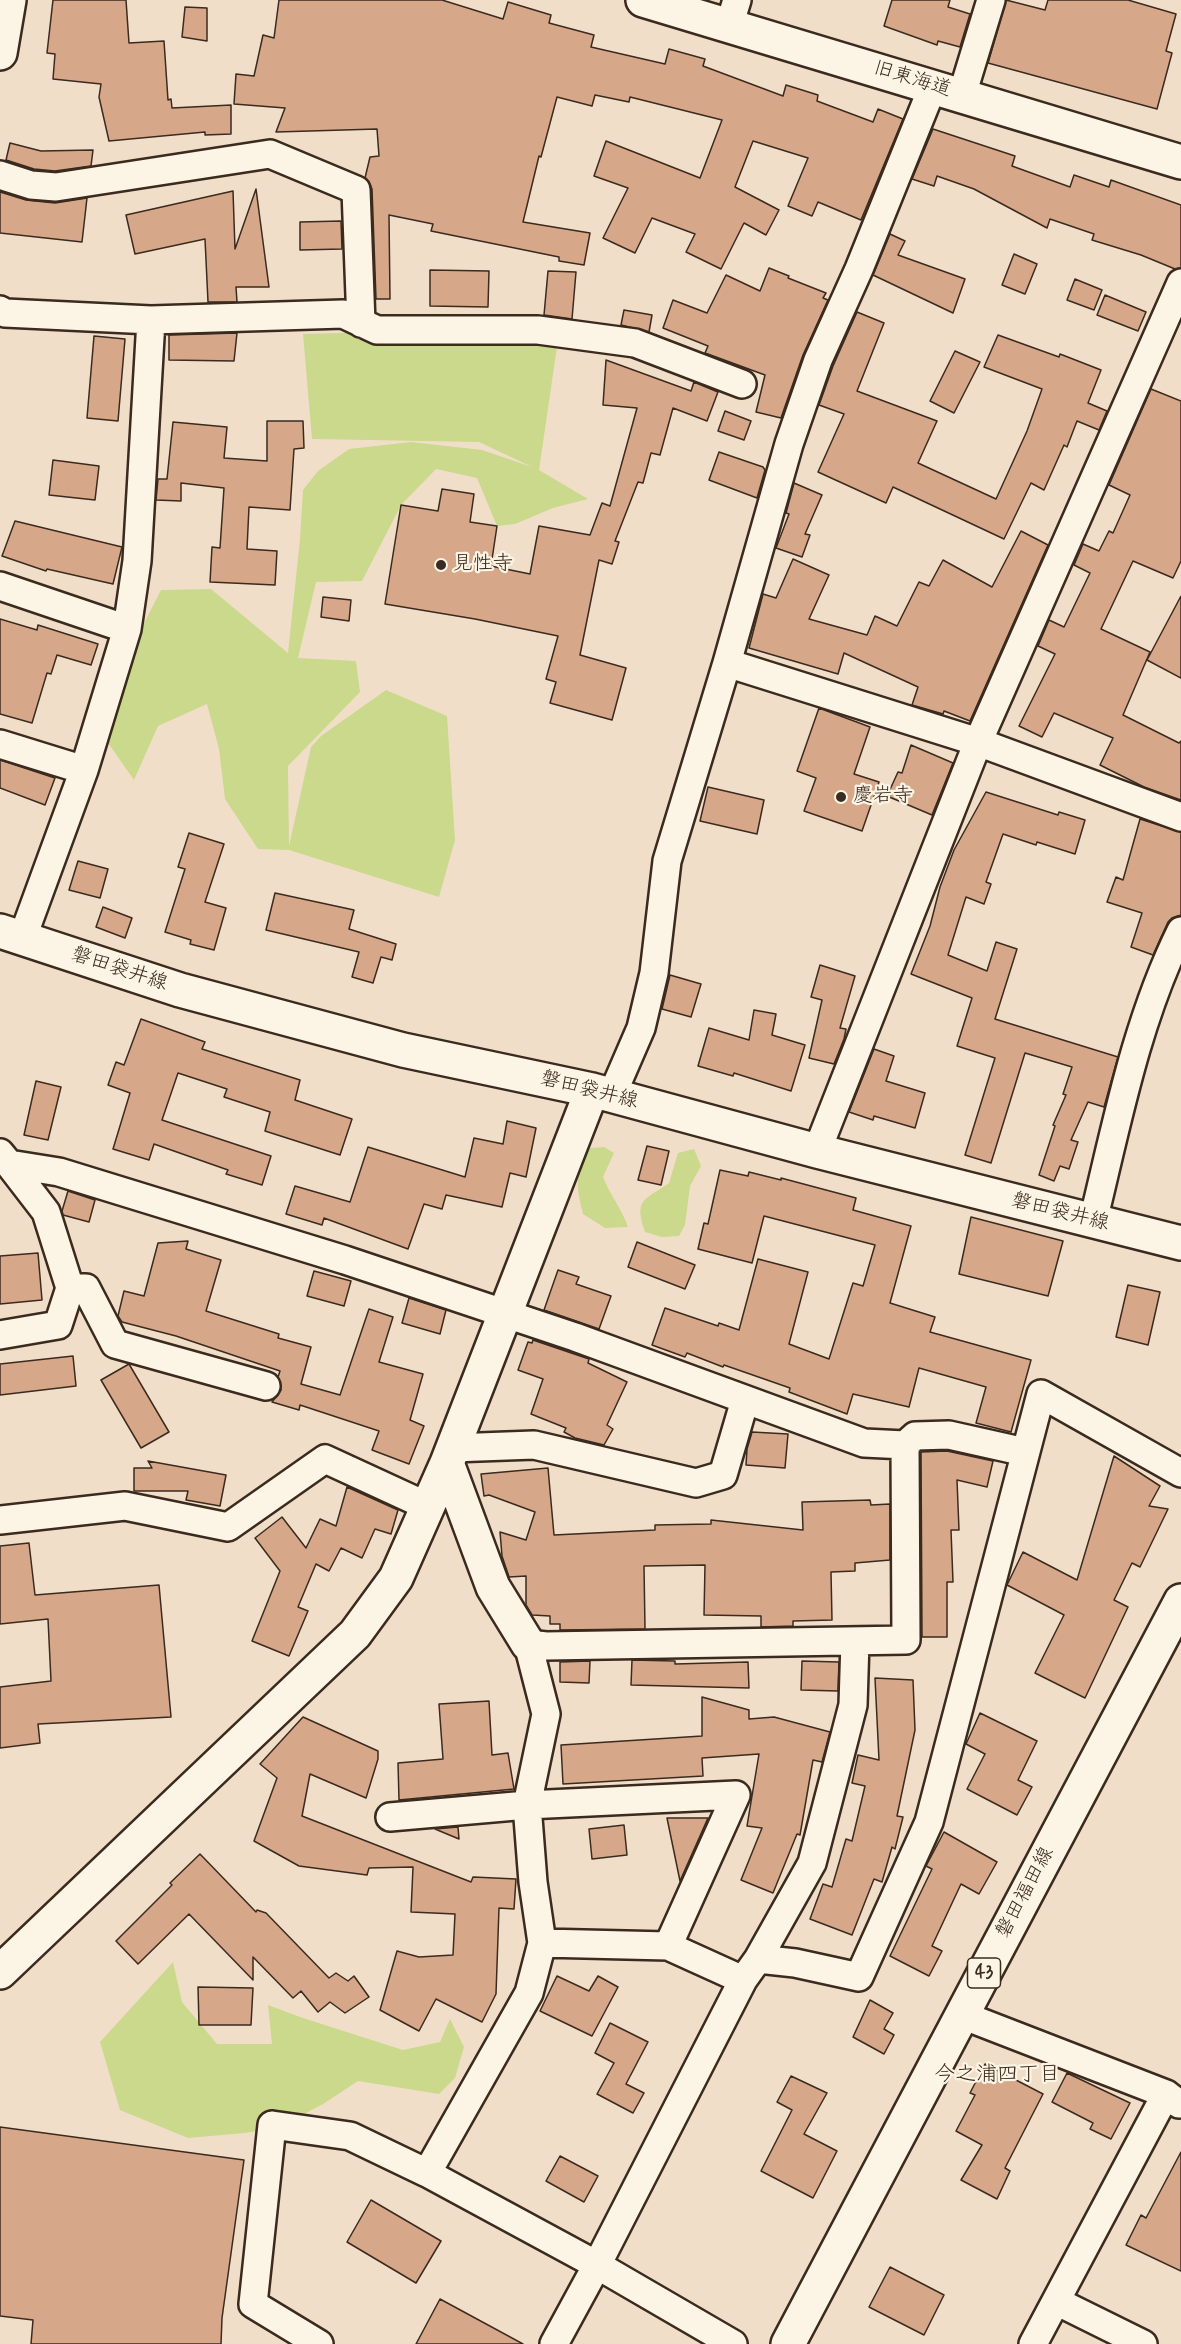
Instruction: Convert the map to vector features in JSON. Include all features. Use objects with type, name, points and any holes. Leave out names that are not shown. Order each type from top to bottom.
[{"type":"main road","points":[[0,53],[9,0]]},
{"type":"main road","name":"旧東海道","points":[[642,0],[733,13],[948,90],[1181,162]]},
{"type":"main road","name":"磐田袋井線","points":[[11,935],[180,990],[404,1050],[602,1092],[817,1151],[1181,1244]]},
{"type":"main road","points":[[0,1972],[355,1635],[396,1578],[449,1456],[504,1315],[602,1092]]},
{"type":"main road","points":[[449,1456],[493,1587],[528,1644]]},
{"type":"main road","name":"磐田福田線","points":[[788,2344],[1181,1602]]},
{"type":"street","points":[[602,1092],[641,1028],[654,973],[667,861],[728,663],[789,444],[818,360],[859,269],[991,0]]},
{"type":"street","points":[[0,175],[31,185],[56,187],[270,154],[356,190],[361,323]]},
{"type":"street","points":[[817,1151],[978,742],[1181,283]]},
{"type":"street","points":[[0,310],[151,320],[343,314],[377,330],[538,330],[635,343],[742,384]]},
{"type":"street","points":[[11,935],[84,770],[127,629],[138,550],[151,320]]},
{"type":"street","points":[[0,586],[127,629]]},
{"type":"street","points":[[728,663],[978,742],[1181,817]]},
{"type":"street","points":[[0,744],[84,770]]},
{"type":"street","points":[[1093,1221],[1143,1020],[1181,931]]},
{"type":"street","points":[[4,1159],[70,1175],[345,1260],[575,1337],[864,1443],[905,1445],[915,1436],[949,1435],[1025,1452]]},
{"type":"street","points":[[0,1335],[58,1325],[70,1288],[46,1212],[4,1159]]},
{"type":"street","points":[[70,1288],[86,1288],[115,1344],[266,1386]]},
{"type":"street","points":[[542,1942],[668,1946],[751,1969],[795,1963],[859,1977],[929,1822],[1041,1394],[1181,1473]]},
{"type":"street","points":[[449,1456],[534,1445],[696,1483],[723,1475],[745,1400]]},
{"type":"street","points":[[427,2173],[529,1993],[542,1942],[533,1882],[527,1804],[546,1714],[528,1644],[546,1646],[906,1640],[905,1445]]},
{"type":"street","points":[[0,1520],[125,1506],[228,1527],[325,1459],[427,1506]]},
{"type":"street","points":[[554,2344],[751,1969],[812,1863],[853,1705],[855,1641]]},
{"type":"street","points":[[390,1817],[527,1804],[736,1795],[668,1946]]},
{"type":"street","points":[[962,2015],[1174,2100],[1033,2344]]},
{"type":"street","points":[[319,2344],[253,2304],[272,2125],[350,2136],[427,2173],[597,2265],[733,2344]]},
{"type":"street","points":[[1056,2301],[1143,2344]]},
{"type":"green space","points":[[461,330],[559,333],[539,470],[588,499],[553,508],[515,524],[497,526],[477,478],[436,469],[401,505],[362,581],[316,582],[298,658],[356,661],[360,692],[288,766],[289,846],[311,747],[321,736],[386,690],[447,716],[455,840],[439,897],[289,850],[258,849],[225,799],[219,749],[207,704],[158,726],[134,780],[106,740],[136,639],[161,590],[211,589],[288,653],[303,490],[318,471],[349,449],[411,442],[482,450],[532,467],[479,442],[312,439],[303,334]]},
{"type":"green space","points":[[604,1147],[614,1153],[603,1177],[628,1227],[605,1228],[583,1214],[578,1187],[581,1165],[590,1148]]},
{"type":"green space","points":[[694,1149],[701,1166],[690,1186],[685,1225],[679,1236],[662,1237],[645,1232],[640,1213],[643,1202],[669,1183],[678,1153]]},
{"type":"green space","points":[[173,1962],[182,2002],[217,2044],[272,2044],[268,2005],[403,2050],[440,2042],[450,2019],[464,2047],[455,2078],[439,2094],[358,2081],[323,2104],[279,2127],[245,2133],[188,2138],[120,2110],[100,2042]]},
{"type":"building","points":[[53,0],[126,0],[129,43],[164,41],[168,100],[171,99],[172,108],[231,105],[231,134],[205,135],[205,132],[109,141],[99,97],[101,84],[53,79],[55,54],[47,53]]},
{"type":"building","points":[[279,0],[442,0],[503,19],[508,2],[551,15],[549,23],[594,35],[591,47],[665,64],[669,49],[705,59],[703,66],[783,96],[786,85],[818,95],[817,101],[873,122],[878,109],[903,119],[861,220],[818,202],[812,216],[788,206],[808,158],[753,141],[735,187],[779,210],[766,235],[744,223],[721,269],[686,252],[695,234],[652,218],[635,253],[603,238],[628,188],[594,176],[606,141],[700,178],[722,120],[630,97],[629,102],[595,95],[592,106],[557,97],[541,157],[539,156],[523,222],[590,233],[584,265],[559,261],[559,257],[431,231],[433,224],[389,215],[390,299],[376,299],[372,189],[365,178],[370,157],[379,156],[377,129],[276,132],[285,108],[234,104],[236,74],[254,76],[263,35],[274,38]]},
{"type":"building","points":[[892,0],[950,0],[948,7],[970,14],[960,47],[938,41],[937,45],[884,26]]},
{"type":"building","points":[[1006,0],[1045,10],[1048,0],[1128,0],[1176,14],[1166,51],[1172,53],[1157,109],[988,63]]},
{"type":"building","points":[[185,7],[207,8],[207,41],[182,37]]},
{"type":"building","points":[[933,129],[1015,156],[1012,166],[1070,187],[1074,175],[1109,187],[1111,180],[1181,205],[1181,268],[1175,269],[1141,255],[1092,240],[1094,234],[1050,219],[1047,228],[974,189],[937,176],[934,186],[912,179]]},
{"type":"building","points":[[10,143],[41,151],[93,150],[91,166],[55,171],[34,169],[6,160]]},
{"type":"building","points":[[256,189],[269,287],[236,287],[237,302],[208,302],[205,239],[135,254],[126,215],[233,191],[235,249]]},
{"type":"building","points":[[0,192],[26,200],[55,203],[87,198],[82,242],[0,233]]},
{"type":"building","points":[[341,221],[342,249],[300,250],[300,222]]},
{"type":"building","points":[[890,234],[905,241],[898,255],[965,279],[953,313],[873,275]]},
{"type":"building","points":[[1014,254],[1037,264],[1025,294],[1002,285]]},
{"type":"building","points":[[769,268],[826,293],[823,298],[828,300],[803,355],[781,418],[756,412],[765,375],[705,353],[708,346],[663,328],[673,300],[707,313],[726,275],[760,291]]},
{"type":"building","points":[[430,270],[489,271],[488,307],[430,306]]},
{"type":"building","points":[[548,271],[576,272],[572,319],[544,315]]},
{"type":"building","points":[[1075,279],[1102,290],[1094,310],[1067,300]]},
{"type":"building","points":[[1105,295],[1146,312],[1138,331],[1097,315]]},
{"type":"building","points":[[624,310],[652,315],[649,332],[621,325]]},
{"type":"building","points":[[857,312],[884,323],[857,391],[937,421],[918,463],[996,499],[1027,431],[1042,389],[984,367],[998,335],[1059,357],[1060,354],[1101,370],[1088,403],[1107,411],[1099,430],[1077,421],[1067,447],[1064,445],[1044,490],[1031,483],[1004,539],[893,487],[886,503],[818,472],[844,414],[819,405]]},
{"type":"building","points":[[237,333],[234,361],[169,360],[169,335]]},
{"type":"building","points":[[94,336],[125,339],[118,421],[87,418]]},
{"type":"building","points":[[955,351],[980,362],[954,413],[930,401]]},
{"type":"building","points":[[606,360],[691,391],[694,382],[718,392],[707,421],[673,408],[660,455],[651,453],[643,483],[638,482],[615,541],[619,542],[612,564],[599,560],[580,655],[626,668],[612,720],[550,703],[556,682],[546,679],[558,636],[385,604],[401,505],[438,511],[442,489],[474,494],[470,522],[497,526],[491,566],[530,574],[539,526],[590,535],[602,503],[610,506],[637,408],[603,405]]},
{"type":"building","points":[[1151,389],[1181,401],[1181,561],[1173,578],[1133,561],[1101,629],[1150,652],[1123,715],[1179,743],[1181,741],[1181,800],[1144,787],[1100,765],[1113,738],[1054,713],[1042,737],[1019,726],[1055,654],[1038,646],[1049,620],[1064,627],[1090,573],[1074,565],[1083,544],[1099,551],[1109,531],[1113,533],[1130,495],[1109,485]]},
{"type":"building","points":[[725,411],[751,421],[744,440],[718,431]]},
{"type":"building","points":[[267,421],[303,421],[304,448],[294,449],[290,510],[249,507],[247,549],[277,551],[275,585],[210,582],[212,547],[220,548],[224,488],[181,483],[181,501],[156,500],[158,479],[167,479],[173,422],[227,427],[224,458],[267,461]]},
{"type":"building","points":[[719,452],[763,467],[765,470],[757,498],[709,480]]},
{"type":"building","points":[[53,460],[99,466],[95,500],[49,495]]},
{"type":"building","points":[[794,483],[822,495],[805,534],[810,535],[802,557],[776,548],[789,514],[786,513]]},
{"type":"building","points":[[15,521],[122,547],[113,584],[47,569],[46,571],[2,556]]},
{"type":"building","points":[[1021,531],[1048,545],[970,721],[944,711],[943,714],[912,705],[918,687],[844,653],[838,674],[749,648],[763,594],[776,598],[793,559],[829,575],[809,619],[867,635],[875,616],[897,626],[919,582],[929,586],[943,560],[992,587]]},
{"type":"building","points":[[1181,596],[1181,678],[1147,660]]},
{"type":"building","points":[[323,597],[351,600],[349,621],[321,617]]},
{"type":"building","points":[[0,619],[37,630],[38,625],[98,644],[91,665],[57,655],[51,674],[47,673],[32,723],[0,714]]},
{"type":"building","points":[[819,708],[870,727],[854,774],[879,782],[862,831],[804,811],[816,778],[797,771]]},
{"type":"building","points":[[911,745],[953,763],[932,815],[887,796],[898,772],[902,773]]},
{"type":"building","points":[[0,760],[55,778],[45,805],[0,788]]},
{"type":"building","points":[[708,787],[764,800],[757,834],[700,821]]},
{"type":"building","points":[[986,792],[1058,815],[1059,812],[1085,820],[1075,854],[1003,834],[986,882],[991,884],[984,904],[966,897],[948,955],[987,971],[996,942],[1017,949],[995,1019],[1118,1057],[1104,1107],[1088,1102],[1071,1140],[1078,1142],[1069,1169],[1060,1166],[1054,1181],[1039,1175],[1055,1126],[1053,1125],[1066,1095],[1063,1094],[1072,1067],[1025,1053],[991,1163],[965,1155],[995,1058],[957,1046],[972,998],[911,974],[930,926],[940,887],[954,850]]},
{"type":"building","points":[[1140,819],[1181,832],[1181,915],[1168,922],[1153,955],[1131,947],[1142,913],[1107,902],[1116,877],[1123,880]]},
{"type":"building","points":[[189,833],[224,844],[205,902],[226,908],[214,950],[190,944],[191,940],[165,932],[185,869],[178,867]]},
{"type":"building","points":[[78,861],[108,869],[100,898],[69,890]]},
{"type":"building","points":[[275,893],[354,910],[349,929],[396,944],[392,960],[381,957],[373,983],[352,977],[359,952],[266,930]]},
{"type":"building","points":[[103,907],[132,918],[125,938],[96,927]]},
{"type":"building","points":[[820,965],[855,976],[840,1028],[846,1029],[844,1039],[834,1064],[809,1058],[822,1000],[811,997]]},
{"type":"building","points":[[670,975],[701,984],[691,1017],[662,1009]]},
{"type":"building","points":[[754,1010],[776,1014],[772,1035],[805,1045],[791,1091],[734,1073],[733,1076],[698,1066],[709,1028],[749,1040]]},
{"type":"building","points":[[141,1019],[205,1042],[202,1049],[300,1080],[295,1100],[352,1119],[340,1155],[265,1131],[270,1112],[224,1097],[227,1089],[178,1073],[162,1120],[271,1156],[262,1185],[226,1174],[228,1170],[154,1144],[149,1160],[113,1149],[130,1093],[108,1085],[116,1062],[124,1065]]},
{"type":"building","points":[[874,1049],[894,1056],[886,1081],[925,1093],[915,1128],[874,1116],[873,1120],[849,1112]]},
{"type":"building","points":[[36,1081],[61,1087],[48,1140],[24,1135]]},
{"type":"building","points":[[507,1121],[536,1128],[526,1177],[510,1173],[502,1207],[446,1195],[442,1209],[424,1204],[408,1249],[324,1218],[322,1225],[286,1214],[295,1186],[350,1202],[368,1147],[465,1177],[474,1138],[503,1144]]},
{"type":"building","points":[[647,1146],[669,1151],[661,1185],[638,1180]]},
{"type":"building","points":[[720,1170],[748,1176],[749,1172],[781,1180],[781,1178],[856,1198],[853,1210],[911,1226],[890,1303],[935,1317],[930,1332],[1031,1360],[1011,1432],[976,1423],[986,1387],[919,1368],[909,1407],[853,1394],[847,1414],[789,1392],[790,1388],[687,1353],[685,1357],[652,1345],[665,1308],[718,1326],[719,1323],[739,1330],[758,1259],[808,1272],[789,1344],[829,1359],[853,1283],[863,1286],[875,1245],[764,1216],[752,1263],[698,1249],[704,1223],[708,1224]]},
{"type":"building","points":[[68,1191],[95,1200],[89,1222],[63,1215]]},
{"type":"building","points":[[971,1217],[1063,1241],[1048,1296],[959,1274]]},
{"type":"building","points":[[188,1241],[186,1249],[221,1260],[206,1311],[279,1334],[278,1338],[311,1347],[301,1384],[340,1395],[369,1309],[393,1317],[379,1362],[423,1374],[410,1420],[424,1426],[409,1464],[372,1450],[379,1431],[300,1405],[299,1410],[272,1402],[281,1390],[278,1377],[280,1371],[176,1336],[122,1322],[118,1316],[124,1291],[144,1296],[158,1243]]},
{"type":"building","points":[[637,1242],[695,1265],[685,1289],[628,1267]]},
{"type":"building","points":[[38,1253],[42,1300],[0,1304],[0,1256]]},
{"type":"building","points":[[558,1270],[579,1277],[576,1284],[611,1296],[599,1329],[544,1310]]},
{"type":"building","points":[[314,1271],[351,1281],[344,1306],[307,1296]]},
{"type":"building","points":[[1128,1285],[1160,1292],[1148,1345],[1116,1337]]},
{"type":"building","points":[[409,1298],[446,1310],[440,1334],[402,1323]]},
{"type":"building","points":[[533,1340],[589,1359],[588,1363],[627,1382],[607,1425],[613,1429],[604,1445],[575,1438],[564,1432],[566,1428],[531,1414],[543,1379],[518,1370],[528,1342],[532,1343]]},
{"type":"building","points":[[73,1356],[76,1386],[0,1395],[0,1364]]},
{"type":"building","points":[[129,1364],[169,1432],[141,1448],[101,1380]]},
{"type":"building","points":[[752,1432],[788,1434],[785,1468],[746,1465],[747,1449]]},
{"type":"building","points":[[947,1451],[993,1461],[987,1487],[957,1480],[959,1530],[951,1530],[953,1582],[947,1582],[947,1637],[922,1637],[921,1452]]},
{"type":"building","points":[[1114,1456],[1160,1486],[1149,1506],[1168,1509],[1140,1567],[1132,1563],[1114,1600],[1128,1607],[1085,1698],[1035,1673],[1064,1615],[1007,1585],[1023,1552],[1077,1580]]},
{"type":"building","points":[[148,1461],[226,1475],[220,1506],[186,1500],[188,1491],[134,1491],[134,1468],[152,1468]]},
{"type":"building","points":[[548,1468],[554,1535],[655,1530],[655,1525],[711,1524],[711,1520],[803,1530],[802,1502],[870,1500],[871,1505],[890,1504],[890,1560],[855,1563],[855,1571],[831,1572],[832,1620],[793,1621],[793,1626],[761,1627],[761,1616],[704,1615],[705,1565],[644,1566],[645,1629],[560,1630],[560,1624],[550,1624],[550,1616],[532,1615],[526,1605],[526,1576],[509,1577],[502,1556],[500,1532],[526,1540],[535,1512],[489,1495],[484,1496],[481,1474]]},
{"type":"building","points":[[347,1487],[398,1510],[391,1534],[375,1529],[362,1558],[341,1548],[329,1571],[316,1564],[298,1607],[308,1611],[289,1656],[252,1641],[280,1571],[255,1538],[282,1517],[306,1548],[320,1519],[336,1526]]},
{"type":"building","points":[[29,1543],[35,1595],[159,1585],[171,1717],[38,1724],[40,1743],[0,1748],[0,1687],[51,1681],[48,1619],[0,1624],[0,1546]]},
{"type":"building","points":[[632,1660],[675,1661],[675,1664],[748,1662],[749,1688],[631,1685]]},
{"type":"building","points":[[590,1661],[589,1683],[560,1682],[560,1662]]},
{"type":"building","points":[[802,1661],[839,1662],[838,1691],[801,1690]]},
{"type":"building","points":[[875,1678],[913,1680],[915,1730],[897,1816],[903,1817],[895,1849],[892,1847],[882,1882],[874,1879],[852,1935],[810,1919],[823,1884],[832,1887],[846,1839],[852,1841],[865,1786],[852,1783],[858,1755],[879,1760]]},
{"type":"building","points":[[702,1697],[749,1710],[749,1719],[774,1717],[830,1732],[822,1762],[813,1760],[800,1835],[797,1834],[773,1893],[741,1880],[762,1828],[747,1826],[759,1754],[702,1758],[703,1776],[563,1784],[561,1745],[702,1736]]},
{"type":"building","points":[[489,1701],[492,1755],[508,1753],[514,1789],[399,1800],[398,1763],[443,1759],[439,1704]]},
{"type":"building","points":[[980,1713],[1037,1741],[1018,1780],[1032,1787],[1017,1815],[967,1789],[985,1754],[966,1744]]},
{"type":"building","points":[[303,1717],[378,1751],[378,1759],[366,1798],[310,1774],[302,1816],[471,1882],[473,1877],[516,1879],[514,1909],[499,1908],[496,1994],[482,2022],[436,1999],[419,2031],[380,2010],[397,1951],[419,1957],[453,1955],[455,1914],[411,1912],[413,1867],[369,1868],[367,1875],[299,1866],[254,1841],[277,1778],[260,1764]]},
{"type":"building","points":[[667,1818],[708,1818],[680,1881]]},
{"type":"building","points":[[624,1825],[627,1855],[592,1859],[589,1829]]},
{"type":"building","points":[[458,1827],[459,1839],[435,1829]]},
{"type":"building","points":[[944,1832],[997,1862],[979,1894],[961,1884],[932,1946],[942,1951],[929,1976],[890,1956],[932,1869],[926,1866]]},
{"type":"building","points":[[200,1854],[256,1912],[257,1910],[266,1913],[329,1978],[336,1973],[348,1981],[354,1976],[369,1997],[345,2013],[330,2002],[318,2012],[301,1991],[293,1998],[253,1957],[253,1980],[189,1914],[138,1964],[116,1941]]},
{"type":"building","points":[[557,1976],[589,1991],[598,1976],[618,1987],[592,2036],[540,2011]]},
{"type":"building","points":[[198,1987],[253,1988],[251,2025],[199,2025]]},
{"type":"building","points":[[870,2000],[893,2013],[884,2029],[894,2035],[884,2054],[853,2037]]},
{"type":"building","points":[[610,2023],[648,2042],[626,2084],[644,2093],[633,2113],[597,2094],[614,2063],[595,2053]]},
{"type":"building","points":[[985,2064],[1043,2094],[1005,2168],[1010,2171],[997,2199],[961,2180],[982,2145],[956,2131],[975,2095],[970,2093]]},
{"type":"building","points":[[1067,2073],[1130,2103],[1111,2139],[1090,2129],[1093,2123],[1052,2102]]},
{"type":"building","points":[[791,2076],[827,2093],[804,2134],[837,2151],[813,2198],[761,2171],[792,2110],[777,2102]]},
{"type":"building","points":[[0,2127],[244,2160],[222,2318],[221,2344],[31,2344],[33,2320],[0,2316]]},
{"type":"building","points":[[1181,2152],[1181,2271],[1126,2245],[1141,2215],[1146,2218]]},
{"type":"building","points":[[560,2156],[598,2176],[584,2202],[546,2181]]},
{"type":"building","points":[[371,2200],[441,2241],[416,2283],[347,2242]]},
{"type":"building","points":[[890,2267],[944,2295],[924,2335],[869,2307]]},
{"type":"building","points":[[440,2299],[523,2344],[416,2344]]},
{"type":"place","name":"見性寺","points":[[441,565]]},
{"type":"place","name":"慶岩寺","points":[[841,797]]},
{"type":"district","name":"今之浦四丁目","points":[[997,2076]]}]
